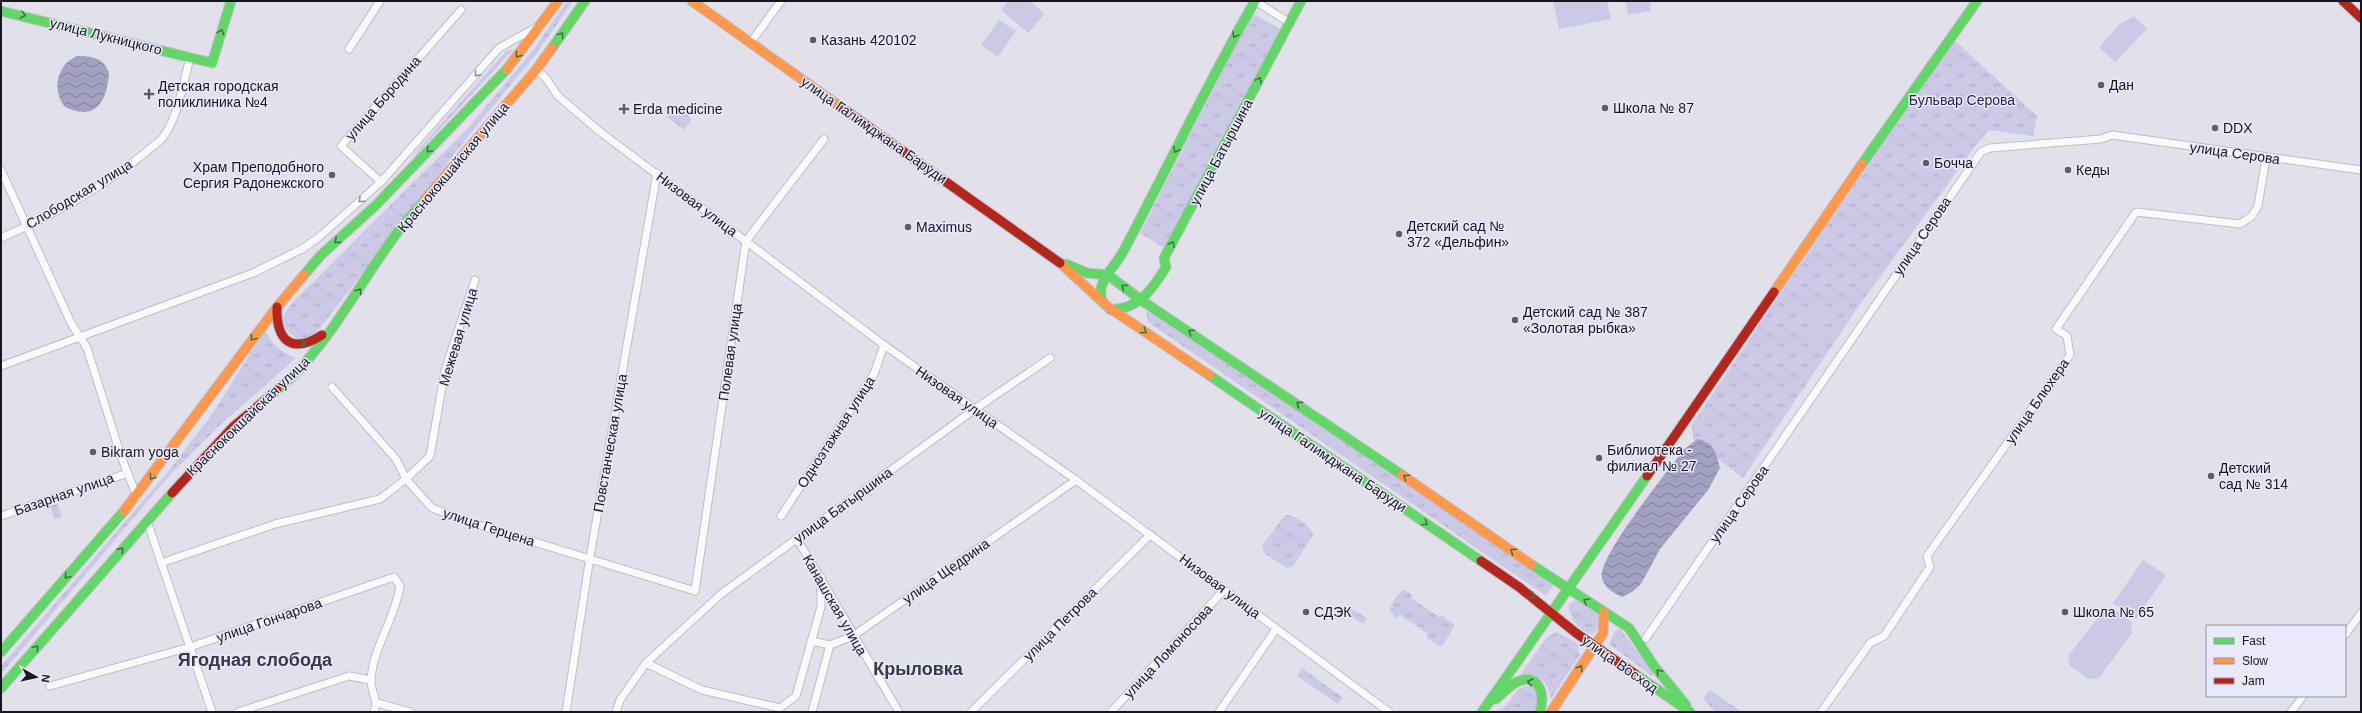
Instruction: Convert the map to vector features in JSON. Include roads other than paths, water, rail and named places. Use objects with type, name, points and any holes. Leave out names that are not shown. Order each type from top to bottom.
[{"type":"street","name":"улица Лукницкого","points":[[1,11],[212,63],[231,1]]},
{"type":"street","points":[[349,49],[380,1]]},
{"type":"street","name":"Краснококшайская улица","points":[[1,652],[137,497],[277,307],[321,255],[375,206],[509,67],[558,1]]},
{"type":"street","name":"Краснококшайская улица","points":[[1,688],[147,521],[233,427],[289,380],[337,323],[400,229],[536,70],[585,1]]},
{"type":"street","name":"улица Галимджана Баруди","points":[[692,1],[1055,258],[1111,310],[1519,587],[1552,613]]},
{"type":"street","points":[[751,42],[781,1]]},
{"type":"street","points":[[1103,303],[1099,289],[1131,240],[1224,54],[1255,1],[1290,23]]},
{"type":"street","name":"улица Батыршина","points":[[1141,300],[1149,295],[1166,267],[1164,258],[1301,1]]},
{"type":"street","points":[[1482,711],[1568,590],[1917,83],[1977,1]]},
{"type":"street","points":[[2343,1],[2361,18]]},
{"type":"street","name":"улица Бородина","points":[[381,182],[341,146],[460,10]]},
{"type":"street","name":"Краснококшайская улица","points":[[1,366],[253,273],[288,256],[318,238],[381,182],[499,48],[540,25]]},
{"type":"street","name":"Слободская улица","points":[[1,238],[26,227],[96,188],[164,137],[174,116],[190,58]]},
{"type":"street","name":"Низовая улица","points":[[536,70],[545,77],[558,96],[598,132],[884,345],[1076,480],[1389,712]]},
{"type":"street","name":"улица Серова","points":[[1646,638],[1981,152],[1990,148],[2101,139],[2112,135],[2266,158],[2361,170]]},
{"type":"street","name":"Полевая улица","points":[[695,591],[746,241],[824,139]]},
{"type":"street","name":"улица Блюхера","points":[[1821,712],[1870,643],[1884,636],[1930,567],[1927,556],[2070,355],[2067,336],[2056,329],[2136,212],[2240,224],[2252,216],[2258,206],[2266,158]]},
{"type":"street","points":[[1,170],[71,323],[87,348],[137,497]]},
{"type":"street","name":"Повстанческая улица","points":[[566,712],[590,557],[656,174]]},
{"type":"street","points":[[1055,258],[1083,272],[1096,275],[1108,275]]},
{"type":"street","name":"улица Галимджана Баруди","points":[[1108,275],[1141,300],[1291,399],[1568,590]]},
{"type":"street","name":"Межевая улица","points":[[406,479],[430,456],[445,370],[475,280]]},
{"type":"street","points":[[1111,310],[1122,309],[1141,300]]},
{"type":"street","points":[[277,307],[278,330],[285,338],[295,344],[313,342],[337,323]]},
{"type":"street","name":"Одноэтажная улица","points":[[781,516],[874,374],[884,345]]},
{"type":"street","name":"улица Батыршина","points":[[646,663],[721,594],[975,409],[1050,358]]},
{"type":"street","name":"улица Герцена","points":[[332,388],[396,459],[406,479],[432,508],[472,523],[590,557],[695,591]]},
{"type":"street","name":"Базарная улица","points":[[1,516],[128,472]]},
{"type":"street","points":[[161,563],[275,524],[380,499],[406,479]]},
{"type":"street","name":"улица Щедрина","points":[[830,645],[853,636],[1076,480]]},
{"type":"street","points":[[147,521],[212,712]]},
{"type":"street","name":"улица Петрова","points":[[971,712],[1150,535]]},
{"type":"street","name":"Канашская улица","points":[[796,538],[821,577],[853,636],[899,712]]},
{"type":"street","name":"улица Гончарова","points":[[50,686],[190,647],[394,577],[400,586],[398,601],[385,628],[371,680]]},
{"type":"street","points":[[616,712],[620,700],[646,663],[702,690],[780,708],[796,696],[821,607],[821,577]]},
{"type":"street","name":"улица Ломоносова","points":[[1112,712],[1224,590]]},
{"type":"street","name":"улица Восход","points":[[1568,590],[1629,628],[1654,666],[1692,712]]},
{"type":"street","points":[[1551,712],[1603,633],[1604,612]]},
{"type":"street","name":"улица Восход","points":[[1552,613],[1594,646],[1692,712]]},
{"type":"street","points":[[2346,634],[2361,613]]},
{"type":"street","points":[[1219,712],[1276,628]]},
{"type":"street","points":[[811,641],[830,645],[812,712]]},
{"type":"street","points":[[238,712],[349,676],[371,680],[377,703],[374,712]]},
{"type":"street","points":[[1482,711],[1515,683],[1527,680],[1538,684],[1541,689],[1543,702],[1540,712]]},
{"type":"street","points":[[2291,712],[2302,697]]},
{"type":"street","points":[[377,703],[410,712]]},
{"type":"water","points":[[78,56],[93,57],[101,61],[109,73],[106,92],[102,100],[98,106],[85,112],[76,111],[65,107],[58,93],[57,85],[58,78],[65,65]]},
{"type":"water","points":[[1698,439],[1708,443],[1714,449],[1720,468],[1708,490],[1660,549],[1641,584],[1632,592],[1622,597],[1613,592],[1603,582],[1603,567],[1622,533],[1650,494],[1684,449]]},
{"type":"place","name":"Казань 420102","points":[[813,40]]},
{"type":"place","name":"Дан","points":[[2101,85]]},
{"type":"place","name":"Детская городская поликлиника №4","points":[[149,94]]},
{"type":"place","name":"Школа № 87","points":[[1605,108]]},
{"type":"place","name":"Erda medicine","points":[[624,109]]},
{"type":"place","name":"DDX","points":[[2215,128]]},
{"type":"place","name":"Бочча","points":[[1926,163]]},
{"type":"place","name":"Кеды","points":[[2068,170]]},
{"type":"place","name":"Храм Преподобного Сергия Радонежского","points":[[332,175]]},
{"type":"place","name":"Maximus","points":[[908,227]]},
{"type":"place","name":"Детский сад № 372 «Дельфин»","points":[[1399,234]]},
{"type":"place","name":"Детский сад № 387 «Золотая рыбка»","points":[[1515,320]]},
{"type":"place","name":"Bikram yoga","points":[[93,452]]},
{"type":"place","name":"Библиотека - филиал № 27","points":[[1599,458]]},
{"type":"place","name":"Детский сад № 314","points":[[2211,476]]},
{"type":"place","name":"СДЭК","points":[[1306,612]]},
{"type":"place","name":"Школа № 65","points":[[2065,612]]},
{"type":"district","name":"Ягодная слобода","points":[[255,660]]},
{"type":"district","name":"Крыловка","points":[[918,669]]},
{"type":"park label","name":"Бульвар Серова","points":[[1962,100]]}]
